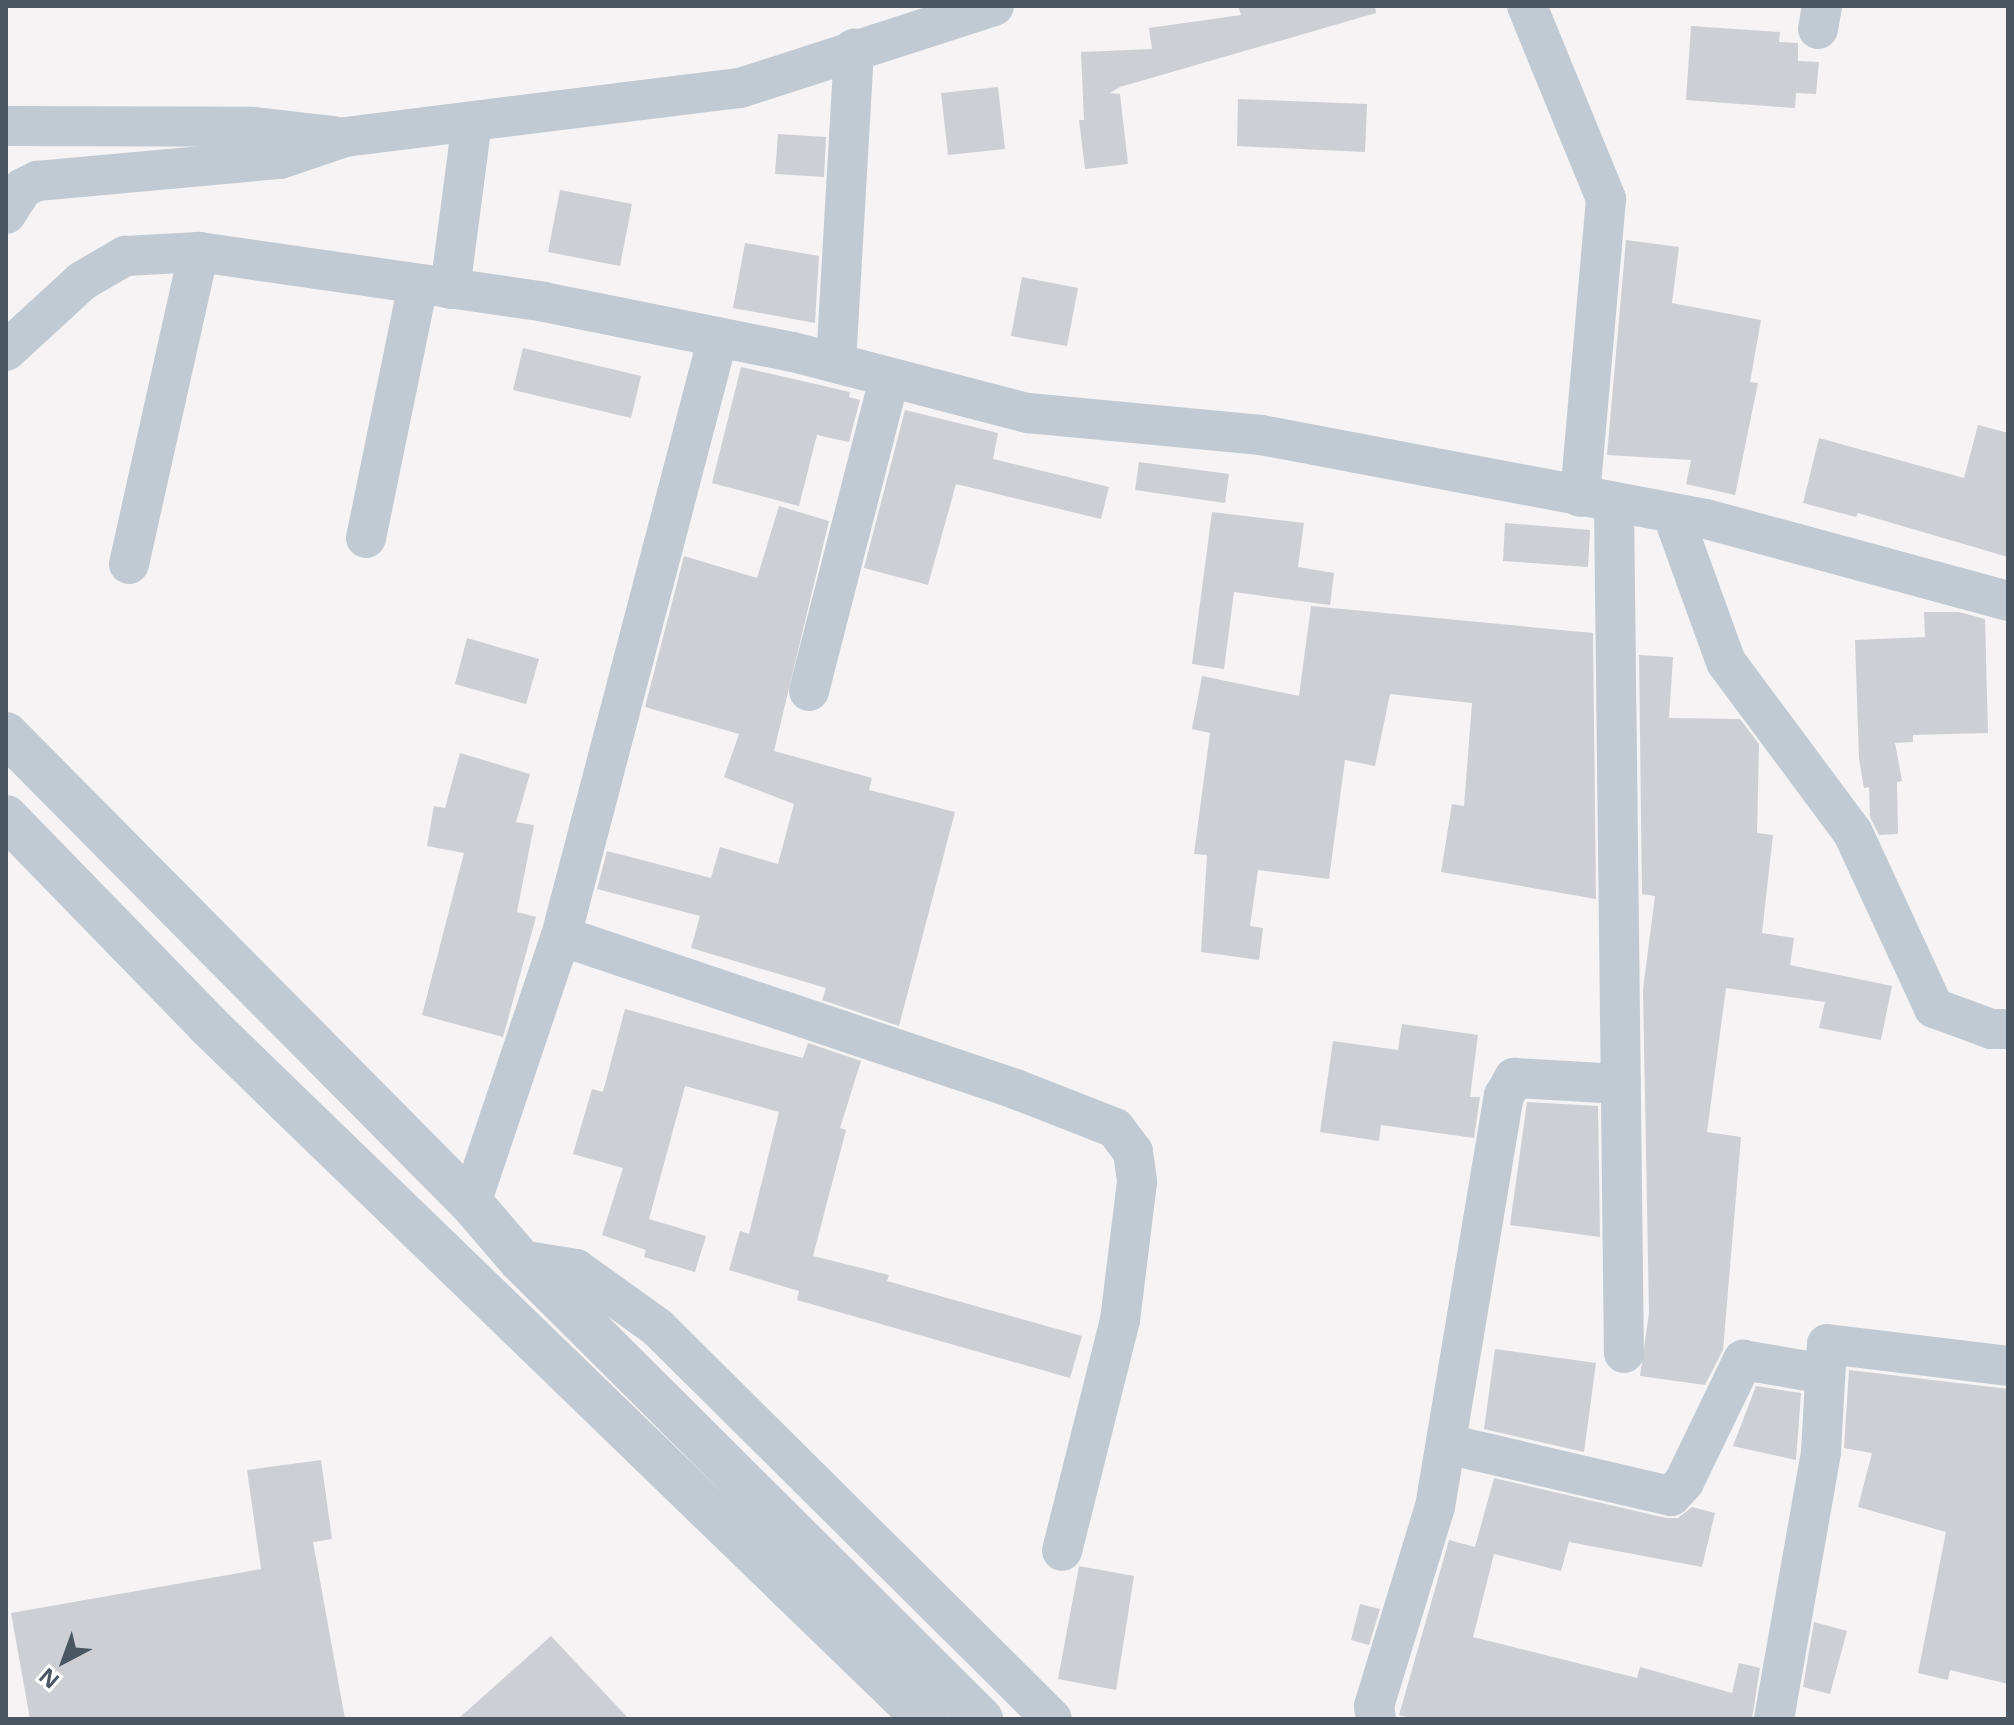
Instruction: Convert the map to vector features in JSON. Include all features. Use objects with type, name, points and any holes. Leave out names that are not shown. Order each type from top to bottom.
[{"type":"street","points":[[6,214],[23,188],[37,181],[280,159],[345,137],[740,88],[994,6]]},
{"type":"street","points":[[1527,6],[1606,199],[1597,500],[1621,1084],[1624,1353]]},
{"type":"street","points":[[836,363],[854,49]]},
{"type":"street","points":[[366,538],[434,287],[472,122]]},
{"type":"street","points":[[6,126],[253,127],[345,137]]},
{"type":"street","points":[[129,564],[199,252]]},
{"type":"street","points":[[6,351],[82,281],[125,256],[199,252],[434,287],[718,337],[836,363],[1028,413],[1261,435],[1672,513],[2008,601]]},
{"type":"street","points":[[471,1203],[561,936],[718,337]]},
{"type":"street","points":[[809,691],[889,379]]},
{"type":"street","points":[[1672,513],[1726,662],[1853,833],[1934,1008],[1991,1029],[2008,1029]]},
{"type":"street","points":[[6,734],[471,1203],[520,1260],[981,1719]]},
{"type":"street","points":[[6,817],[208,1025],[925,1719]]},
{"type":"street","points":[[561,936],[1015,1089],[1115,1128],[1133,1152],[1137,1182],[1126,1274],[1120,1320],[1062,1551]]},
{"type":"street","points":[[1376,1719],[1374,1706],[1435,1507],[1504,1096],[1514,1078],[1537,1076],[1621,1084]]},
{"type":"street","points":[[520,1260],[576,1269],[657,1327],[1052,1719]]},
{"type":"street","points":[[1774,1719],[1821,1452],[1827,1344],[2008,1366]]},
{"type":"street","points":[[1447,1444],[1671,1496],[1684,1482],[1743,1360],[1825,1374]]},
{"type":"building","points":[[1238,6],[1375,6],[1376,13],[1120,87],[1110,93],[1120,94],[1128,164],[1085,169],[1079,120],[1084,120],[1081,52],[1152,49],[1149,28],[1241,15]]},
{"type":"building","points":[[1691,26],[1780,32],[1779,42],[1798,43],[1798,61],[1819,62],[1816,94],[1796,93],[1795,108],[1686,100]]},
{"type":"building","points":[[998,87],[1005,149],[948,155],[941,93]]},
{"type":"building","points":[[1238,99],[1367,104],[1365,152],[1237,146]]},
{"type":"building","points":[[778,134],[826,137],[824,177],[775,174]]},
{"type":"building","points":[[560,190],[632,204],[620,266],[548,252]]},
{"type":"building","points":[[1626,240],[1679,247],[1672,303],[1761,320],[1750,382],[1758,383],[1735,495],[1686,484],[1691,460],[1607,455]]},
{"type":"building","points":[[745,243],[819,256],[815,323],[733,308]]},
{"type":"building","points":[[1022,277],[1078,288],[1067,346],[1011,336]]},
{"type":"building","points":[[523,348],[641,376],[631,418],[513,390]]},
{"type":"building","points":[[741,367],[850,392],[849,397],[860,400],[849,442],[817,435],[799,506],[712,483]]},
{"type":"building","points":[[905,410],[998,433],[993,459],[1109,487],[1101,519],[956,484],[928,585],[864,568]]},
{"type":"building","points":[[1978,425],[2008,433],[2008,557],[1858,513],[1856,517],[1803,503],[1819,438],[1964,478]]},
{"type":"building","points":[[1139,462],[1229,474],[1225,503],[1135,490]]},
{"type":"building","points":[[779,506],[829,521],[774,751],[872,778],[869,790],[955,812],[899,1026],[822,1000],[826,988],[691,948],[700,916],[597,889],[607,851],[711,878],[720,847],[778,864],[794,804],[724,777],[739,734],[645,707],[684,556],[757,578]]},
{"type":"building","points":[[1212,512],[1304,523],[1298,567],[1334,573],[1330,605],[1234,592],[1224,669],[1192,664]]},
{"type":"building","points":[[1505,523],[1590,530],[1588,567],[1503,561]]},
{"type":"building","points":[[1311,606],[1593,633],[1596,899],[1441,872],[1452,804],[1464,806],[1472,703],[1390,694],[1375,766],[1345,760],[1329,879],[1258,870],[1250,926],[1263,928],[1259,960],[1201,952],[1207,855],[1194,854],[1210,733],[1192,729],[1202,676],[1299,696]]},
{"type":"building","points":[[1924,612],[1959,612],[1985,619],[1988,733],[1913,735],[1913,742],[1895,743],[1902,781],[1897,782],[1898,834],[1879,835],[1870,817],[1869,787],[1864,788],[1859,759],[1855,640],[1925,637]]},
{"type":"building","points":[[467,638],[539,659],[526,704],[455,684]]},
{"type":"building","points":[[1639,655],[1673,657],[1669,718],[1740,719],[1759,744],[1757,833],[1773,835],[1762,933],[1794,938],[1790,965],[1892,986],[1881,1040],[1819,1028],[1825,1002],[1726,988],[1707,1132],[1741,1137],[1723,1350],[1705,1385],[1640,1376],[1649,1313],[1643,989],[1655,896],[1642,894]]},
{"type":"building","points":[[460,753],[530,774],[516,822],[534,825],[517,912],[536,917],[503,1037],[422,1015],[464,853],[427,846],[434,806],[445,808]]},
{"type":"building","points":[[625,1009],[803,1058],[808,1043],[861,1061],[840,1128],[846,1130],[813,1256],[889,1275],[887,1281],[1082,1336],[1070,1378],[797,1300],[799,1291],[729,1270],[740,1231],[749,1234],[779,1112],[685,1086],[649,1219],[706,1236],[695,1272],[644,1257],[646,1250],[602,1235],[623,1168],[573,1154],[592,1089],[603,1092]]},
{"type":"building","points":[[1402,1024],[1478,1035],[1470,1097],[1480,1097],[1474,1138],[1381,1125],[1379,1141],[1320,1132],[1333,1041],[1398,1050]]},
{"type":"building","points":[[1527,1102],[1598,1106],[1600,1237],[1510,1225]]},
{"type":"building","points":[[1495,1349],[1596,1363],[1584,1452],[1484,1429]]},
{"type":"building","points":[[1849,1370],[2008,1389],[2008,1684],[1950,1670],[1948,1680],[1918,1673],[1946,1532],[1858,1507],[1872,1453],[1844,1448]]},
{"type":"building","points":[[1756,1386],[1801,1393],[1796,1460],[1733,1446]]},
{"type":"building","points":[[321,1460],[332,1539],[313,1542],[345,1719],[30,1719],[11,1613],[261,1569],[247,1470]]},
{"type":"building","points":[[1494,1478],[1666,1518],[1678,1518],[1692,1507],[1715,1513],[1702,1567],[1569,1542],[1561,1571],[1494,1554],[1473,1637],[1637,1678],[1640,1667],[1732,1693],[1739,1663],[1760,1668],[1752,1719],[1415,1719],[1399,1715],[1449,1540],[1475,1547]]},
{"type":"building","points":[[1079,1566],[1134,1576],[1116,1690],[1058,1679]]},
{"type":"building","points":[[1360,1604],[1380,1609],[1369,1645],[1351,1640]]},
{"type":"building","points":[[1814,1622],[1847,1631],[1830,1694],[1803,1687]]},
{"type":"building","points":[[551,1636],[629,1719],[458,1719]]}]
